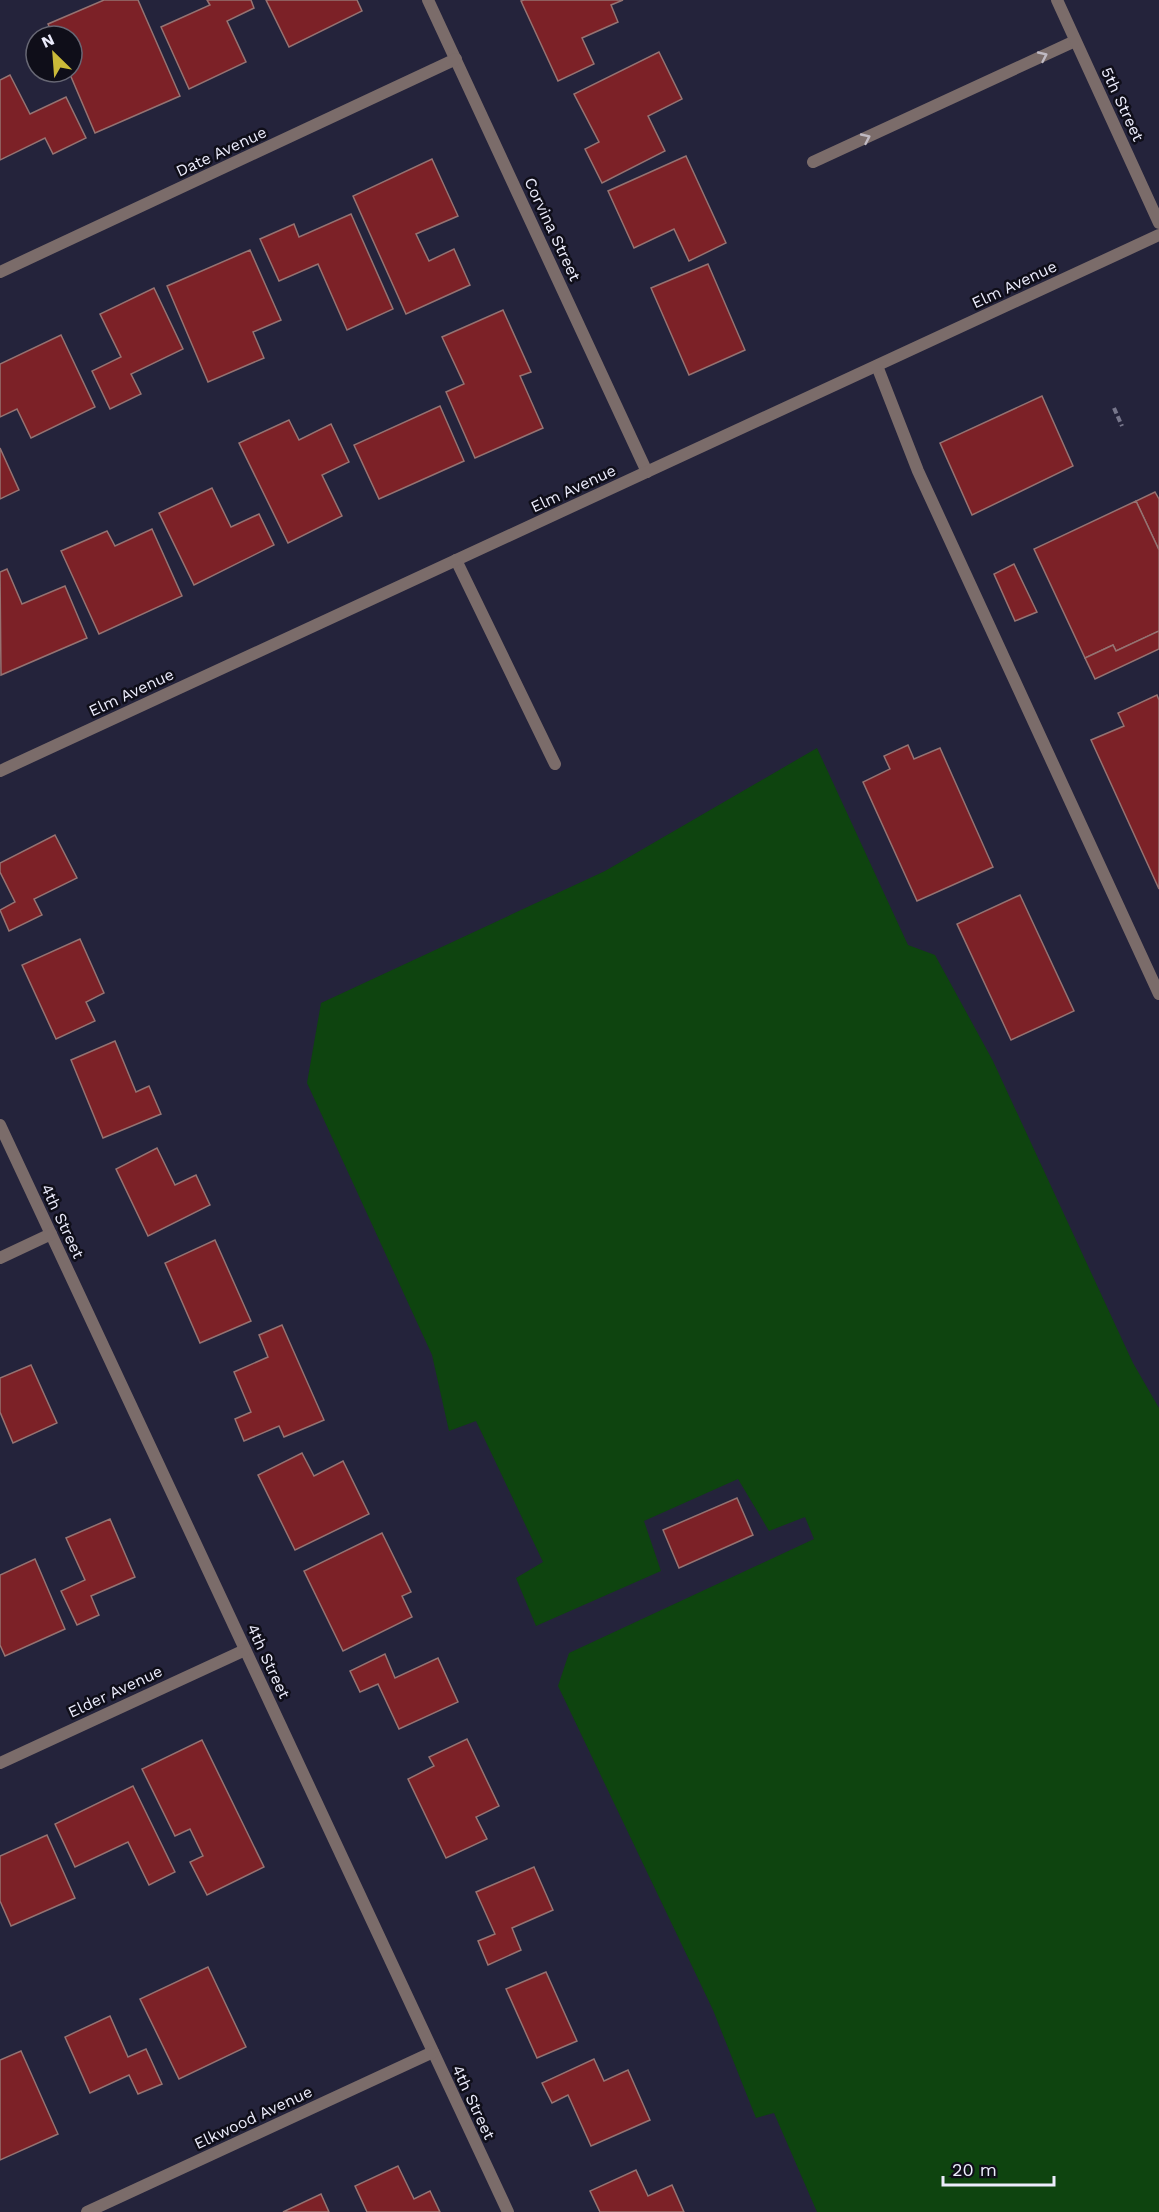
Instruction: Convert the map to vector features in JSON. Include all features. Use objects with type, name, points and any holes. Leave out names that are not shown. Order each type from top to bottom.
[{"type":"street","name":"Corvina Street","points":[[428,0],[647,472]]},
{"type":"street","name":"5th Street","points":[[1057,0],[1159,223]]},
{"type":"street","points":[[813,162],[1075,41]]},
{"type":"street","name":"Date Avenue","points":[[0,272],[456,59]]},
{"type":"street","name":"Elm Avenue","points":[[0,771],[1159,234]]},
{"type":"street","points":[[877,366],[918,471],[1159,994]]},
{"type":"street","points":[[456,560],[555,764]]},
{"type":"street","name":"4th Street","points":[[0,1125],[508,2212]]},
{"type":"street","points":[[0,1258],[51,1234]]},
{"type":"street","name":"Elder Avenue","points":[[0,1763],[245,1650]]},
{"type":"street","name":"Elkwood Avenue","points":[[87,2212],[433,2052]]},
{"type":"path","points":[[1114,408],[1122,426]]},
{"type":"green space","points":[[817,748],[908,945],[935,955],[993,1061],[1133,1363],[1159,1408],[1159,2212],[817,2212],[774,2113],[756,2118],[713,2010],[558,1686],[569,1653],[814,1539],[805,1517],[769,1531],[738,1479],[644,1521],[661,1571],[536,1626],[516,1578],[543,1562],[476,1421],[449,1431],[432,1355],[307,1083],[321,1003],[605,871]]},
{"type":"building","points":[[104,0],[138,0],[180,96],[95,133],[74,84],[84,84],[84,24],[48,24]]},
{"type":"building","points":[[207,0],[251,0],[254,8],[227,21],[246,62],[189,89],[161,27],[210,5]]},
{"type":"building","points":[[266,0],[357,0],[362,11],[289,47]]},
{"type":"building","points":[[623,0],[611,5],[618,22],[582,38],[594,64],[558,81],[521,1]]},
{"type":"building","points":[[659,52],[682,99],[648,116],[665,151],[602,183],[585,149],[599,142],[574,94]]},
{"type":"building","points":[[10,75],[30,114],[66,97],[86,138],[53,154],[45,138],[0,160],[0,80]]},
{"type":"building","points":[[686,156],[726,243],[689,261],[674,229],[634,248],[608,191]]},
{"type":"building","points":[[432,159],[458,216],[416,234],[429,261],[454,249],[470,285],[406,314],[353,196]]},
{"type":"building","points":[[351,214],[393,309],[347,330],[318,264],[279,281],[260,239],[294,224],[299,237]]},
{"type":"building","points":[[250,250],[281,320],[253,332],[264,358],[208,382],[167,286]]},
{"type":"building","points":[[708,264],[745,350],[689,375],[651,288]]},
{"type":"building","points":[[154,288],[183,349],[131,374],[141,394],[110,409],[92,371],[121,357],[100,314]]},
{"type":"building","points":[[503,310],[531,372],[520,376],[543,428],[475,458],[446,392],[464,384],[442,337]]},
{"type":"building","points":[[61,335],[95,407],[31,438],[17,409],[0,417],[0,364]]},
{"type":"building","points":[[1042,396],[1073,466],[972,515],[940,443]]},
{"type":"building","points":[[440,406],[464,461],[379,499],[354,445]]},
{"type":"building","points":[[289,420],[299,440],[331,424],[349,462],[322,475],[342,516],[288,543],[239,443]]},
{"type":"building","points":[[0,448],[19,490],[0,499]]},
{"type":"building","points":[[212,488],[231,527],[259,514],[274,545],[194,585],[159,513]]},
{"type":"building","points":[[1155,492],[1159,499],[1159,550],[1136,501]]},
{"type":"building","points":[[1136,501],[1159,550],[1159,631],[1116,651],[1113,645],[1085,658],[1034,549]]},
{"type":"building","points":[[152,529],[182,596],[99,634],[61,551],[107,531],[115,546]]},
{"type":"building","points":[[1014,564],[1037,612],[1015,621],[994,574]]},
{"type":"building","points":[[7,569],[22,604],[65,586],[87,638],[1,675],[0,572]]},
{"type":"building","points":[[1159,631],[1159,649],[1095,679],[1085,658],[1113,645],[1116,651]]},
{"type":"building","points":[[1157,695],[1159,700],[1159,889],[1091,740],[1124,726],[1118,713]]},
{"type":"building","points":[[908,745],[914,759],[940,748],[993,867],[917,901],[863,782],[890,769],[884,756]]},
{"type":"building","points":[[55,835],[77,878],[34,899],[42,915],[9,931],[0,910],[15,902],[0,872],[0,863]]},
{"type":"building","points":[[1020,895],[1074,1011],[1011,1040],[957,924]]},
{"type":"building","points":[[80,939],[104,993],[86,1002],[95,1021],[56,1039],[22,965]]},
{"type":"building","points":[[115,1041],[136,1092],[149,1086],[161,1114],[103,1138],[71,1060]]},
{"type":"building","points":[[157,1148],[175,1185],[196,1175],[210,1205],[148,1236],[116,1169]]},
{"type":"building","points":[[215,1240],[251,1321],[200,1343],[165,1263]]},
{"type":"building","points":[[282,1325],[324,1420],[284,1437],[279,1426],[244,1441],[235,1419],[251,1412],[234,1372],[268,1357],[259,1335]]},
{"type":"building","points":[[31,1365],[57,1423],[13,1443],[0,1412],[0,1378]]},
{"type":"building","points":[[302,1453],[314,1476],[343,1461],[369,1514],[295,1550],[258,1475]]},
{"type":"building","points":[[737,1498],[753,1535],[679,1568],[663,1530]]},
{"type":"building","points":[[110,1519],[135,1577],[91,1596],[99,1615],[77,1625],[61,1591],[85,1580],[66,1538]]},
{"type":"building","points":[[382,1533],[411,1592],[402,1596],[412,1617],[343,1651],[304,1571]]},
{"type":"building","points":[[35,1559],[65,1629],[5,1656],[0,1645],[0,1575]]},
{"type":"building","points":[[385,1654],[395,1678],[438,1658],[458,1702],[399,1729],[378,1684],[360,1692],[350,1671]]},
{"type":"building","points":[[467,1739],[499,1806],[476,1817],[487,1839],[446,1858],[408,1779],[434,1766],[429,1757]]},
{"type":"building","points":[[202,1740],[264,1867],[207,1895],[190,1862],[203,1856],[190,1829],[175,1836],[142,1769]]},
{"type":"building","points":[[133,1786],[175,1872],[149,1885],[128,1842],[75,1867],[55,1824]]},
{"type":"building","points":[[47,1835],[75,1898],[11,1926],[0,1901],[0,1856]]},
{"type":"building","points":[[534,1867],[553,1910],[512,1928],[521,1950],[488,1965],[478,1941],[495,1934],[476,1892]]},
{"type":"building","points":[[208,1967],[246,2047],[179,2079],[140,1999]]},
{"type":"building","points":[[546,1972],[577,2041],[537,2058],[506,1989]]},
{"type":"building","points":[[110,2016],[128,2057],[146,2049],[162,2084],[138,2094],[129,2075],[90,2093],[65,2037]]},
{"type":"building","points":[[21,2051],[58,2134],[0,2160],[0,2060]]},
{"type":"building","points":[[594,2059],[604,2081],[628,2070],[650,2120],[591,2146],[568,2095],[552,2103],[542,2083]]},
{"type":"building","points":[[398,2166],[414,2199],[430,2191],[440,2212],[367,2212],[355,2186]]},
{"type":"building","points":[[636,2170],[648,2196],[672,2185],[684,2212],[600,2212],[590,2191]]},
{"type":"building","points":[[321,2194],[329,2212],[283,2212]]}]
